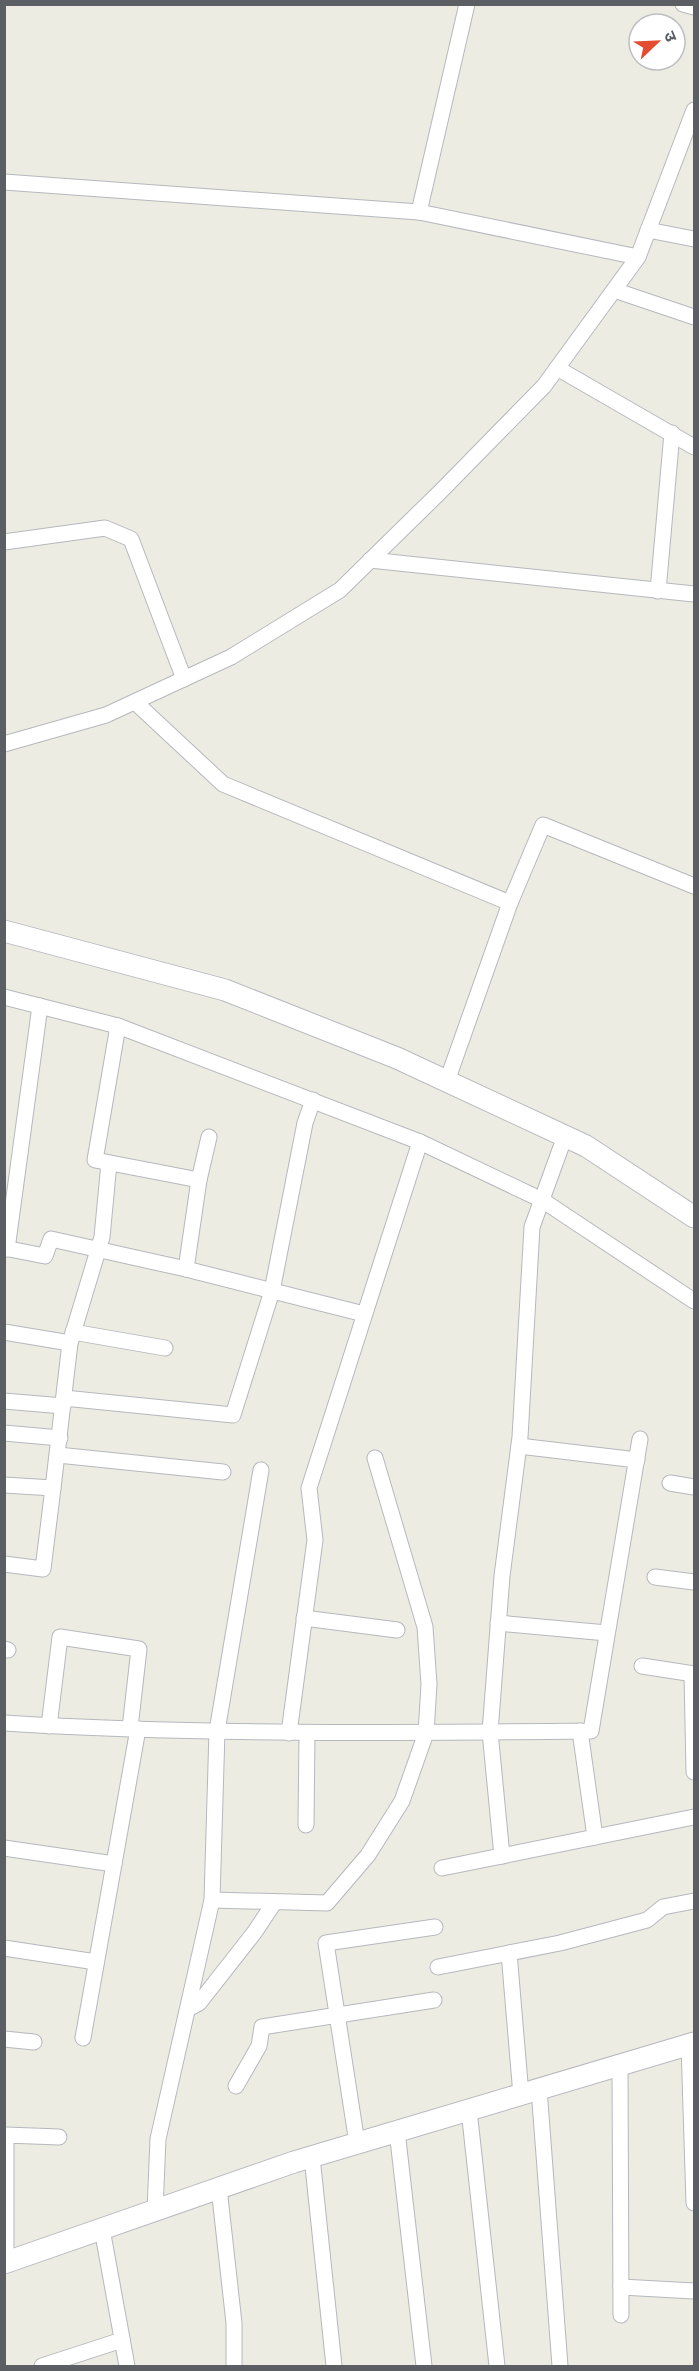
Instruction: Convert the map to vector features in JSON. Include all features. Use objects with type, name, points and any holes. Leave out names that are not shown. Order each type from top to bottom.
[{"type":"main road","points":[[4,931],[225,990],[397,1058],[586,1146],[694,1217]]},
{"type":"main road","points":[[5,2263],[312,2157],[692,2044]]},
{"type":"street","points":[[419,212],[467,4]]},
{"type":"street","points":[[683,4],[694,8]]},
{"type":"street","points":[[4,744],[106,715],[135,702],[231,657],[340,590],[520,411],[558,368],[638,257],[691,126],[694,110]]},
{"type":"street","points":[[4,182],[419,212],[638,257]]},
{"type":"street","points":[[648,230],[694,239]]},
{"type":"street","points":[[614,290],[694,317]]},
{"type":"street","points":[[558,368],[694,447]]},
{"type":"street","points":[[658,591],[672,433]]},
{"type":"street","points":[[4,542],[105,528],[131,539],[184,678]]},
{"type":"street","points":[[370,560],[694,594]]},
{"type":"street","points":[[135,702],[223,784],[510,903]]},
{"type":"street","points":[[447,1081],[510,903],[543,825],[694,886]]},
{"type":"street","points":[[4,998],[118,1026],[420,1142],[542,1200],[694,1301]]},
{"type":"street","points":[[40,1006],[6,1248],[45,1256],[51,1239],[186,1269],[364,1314]]},
{"type":"street","points":[[118,1026],[95,1160],[199,1180]]},
{"type":"street","points":[[4,1401],[63,1402],[232,1415],[272,1291],[305,1123],[313,1100]]},
{"type":"street","points":[[502,1856],[490,1732],[501,1576],[519,1446],[532,1227],[565,1136]]},
{"type":"street","points":[[186,1269],[199,1180],[209,1137]]},
{"type":"street","points":[[289,1733],[315,1540],[309,1488],[420,1142]]},
{"type":"street","points":[[4,1564],[44,1569],[71,1338],[102,1237],[109,1163]]},
{"type":"street","points":[[4,1332],[165,1348]]},
{"type":"street","points":[[4,1433],[60,1438]]},
{"type":"street","points":[[4,1723],[289,1733],[591,1731],[640,1439]]},
{"type":"street","points":[[519,1446],[637,1460]]},
{"type":"street","points":[[58,1455],[223,1472]]},
{"type":"street","points":[[212,1900],[327,1903],[368,1855],[402,1801],[426,1732],[429,1684],[425,1627],[375,1458]]},
{"type":"street","points":[[155,2210],[158,2139],[212,1900],[217,1731],[261,1470]]},
{"type":"street","points":[[670,1483],[694,1487]]},
{"type":"street","points":[[4,1485],[53,1488]]},
{"type":"street","points":[[655,1577],[694,1582]]},
{"type":"street","points":[[304,1618],[397,1630]]},
{"type":"street","points":[[498,1623],[607,1633]]},
{"type":"street","points":[[49,1726],[60,1637],[139,1649],[134,1729],[114,1864],[83,2038]]},
{"type":"street","points":[[642,1666],[693,1674],[694,1772]]},
{"type":"street","points":[[580,1731],[595,1837]]},
{"type":"street","points":[[306,1825],[307,1733]]},
{"type":"street","points":[[442,1868],[694,1816]]},
{"type":"street","points":[[4,1848],[114,1864]]},
{"type":"street","points":[[438,1967],[560,1943],[647,1920],[663,1907],[694,1901]]},
{"type":"street","points":[[188,2009],[199,2003],[274,1903]]},
{"type":"street","points":[[357,2143],[326,1943],[435,1927]]},
{"type":"street","points":[[4,1948],[96,1962]]},
{"type":"street","points":[[509,1953],[530,2092],[560,2367]]},
{"type":"street","points":[[236,2086],[259,2046],[262,2026],[434,2000]]},
{"type":"street","points":[[4,2039],[34,2042]]},
{"type":"street","points":[[692,2044],[694,2203]]},
{"type":"street","points":[[620,2066],[621,2315]]},
{"type":"street","points":[[469,2110],[496,2367]]},
{"type":"street","points":[[397,2131],[424,2367]]},
{"type":"street","points":[[5,2263],[6,2135],[59,2137]]},
{"type":"street","points":[[312,2157],[334,2367]]},
{"type":"street","points":[[219,2188],[234,2323],[234,2367]]},
{"type":"street","points":[[102,2229],[127,2367]]},
{"type":"street","points":[[621,2287],[694,2291]]},
{"type":"street","points":[[42,2367],[122,2340]]}]
